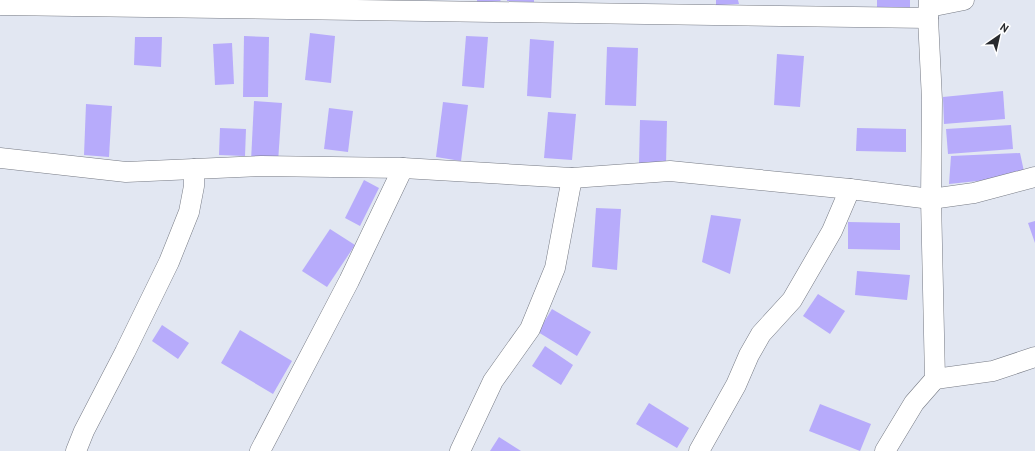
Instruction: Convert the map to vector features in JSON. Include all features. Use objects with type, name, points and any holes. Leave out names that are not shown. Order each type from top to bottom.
[{"type":"street","points":[[0,5],[928,8],[964,0]]},
{"type":"street","points":[[928,8],[932,100],[931,200],[935,379]]},
{"type":"street","points":[[0,158],[126,172],[261,166],[403,168],[572,178],[670,171],[850,189],[931,200],[974,193],[1035,177]]},
{"type":"street","points":[[260,451],[348,280],[403,168]]},
{"type":"street","points":[[76,451],[84,431],[169,262],[189,212],[194,186],[194,169]]},
{"type":"street","points":[[460,451],[493,381],[530,329],[555,268],[572,178]]},
{"type":"street","points":[[699,451],[736,385],[749,355],[761,334],[792,300],[832,231],[850,189]]},
{"type":"street","points":[[885,451],[914,403],[935,379],[993,371],[1035,357]]},
{"type":"building","points":[[477,0],[500,0],[501,1],[477,2]]},
{"type":"building","points":[[534,0],[534,2],[507,1]]},
{"type":"building","points":[[716,0],[738,0],[739,4],[716,5]]},
{"type":"building","points":[[877,0],[910,0],[910,10],[877,11]]},
{"type":"building","points":[[310,33],[335,36],[331,83],[305,80]]},
{"type":"building","points":[[244,36],[269,37],[268,97],[243,97]]},
{"type":"building","points":[[466,36],[488,37],[484,88],[462,86]]},
{"type":"building","points":[[135,37],[162,37],[161,67],[134,65]]},
{"type":"building","points":[[530,39],[554,41],[551,98],[527,96]]},
{"type":"building","points":[[232,43],[234,84],[215,85],[213,44]]},
{"type":"building","points":[[607,47],[638,48],[636,106],[605,105]]},
{"type":"building","points":[[777,54],[804,56],[800,107],[774,105]]},
{"type":"building","points":[[1003,91],[1005,119],[944,124],[943,97]]},
{"type":"building","points":[[254,101],[282,103],[278,162],[251,161]]},
{"type":"building","points":[[443,102],[468,105],[461,161],[436,157]]},
{"type":"building","points":[[86,104],[112,106],[109,157],[84,155]]},
{"type":"building","points":[[329,108],[353,111],[348,152],[324,149]]},
{"type":"building","points":[[548,112],[576,114],[572,160],[544,158]]},
{"type":"building","points":[[640,120],[667,121],[666,165],[639,164]]},
{"type":"building","points":[[1011,125],[1013,149],[948,154],[946,129]]},
{"type":"building","points":[[220,128],[246,129],[245,156],[219,155]]},
{"type":"building","points":[[857,128],[906,129],[906,152],[856,151]]},
{"type":"building","points":[[1020,153],[1025,176],[949,184],[951,156]]},
{"type":"building","points":[[364,180],[379,188],[360,226],[345,218]]},
{"type":"building","points":[[596,208],[621,209],[617,270],[592,267]]},
{"type":"building","points":[[711,215],[741,219],[730,274],[702,262]]},
{"type":"building","points":[[1035,221],[1035,243],[1028,223]]},
{"type":"building","points":[[848,222],[900,223],[900,250],[848,249]]},
{"type":"building","points":[[330,229],[355,245],[327,287],[302,271]]},
{"type":"building","points":[[857,271],[910,275],[907,300],[855,295]]},
{"type":"building","points":[[818,294],[845,311],[830,334],[803,316]]},
{"type":"building","points":[[552,309],[591,332],[577,356],[538,332]]},
{"type":"building","points":[[162,325],[189,343],[178,359],[152,341]]},
{"type":"building","points":[[240,330],[292,361],[273,394],[221,363]]},
{"type":"building","points":[[545,346],[573,365],[561,385],[532,366]]},
{"type":"building","points":[[649,403],[689,428],[677,448],[636,424]]},
{"type":"building","points":[[820,404],[871,424],[860,451],[809,431]]},
{"type":"building","points":[[499,437],[521,451],[490,451]]}]
